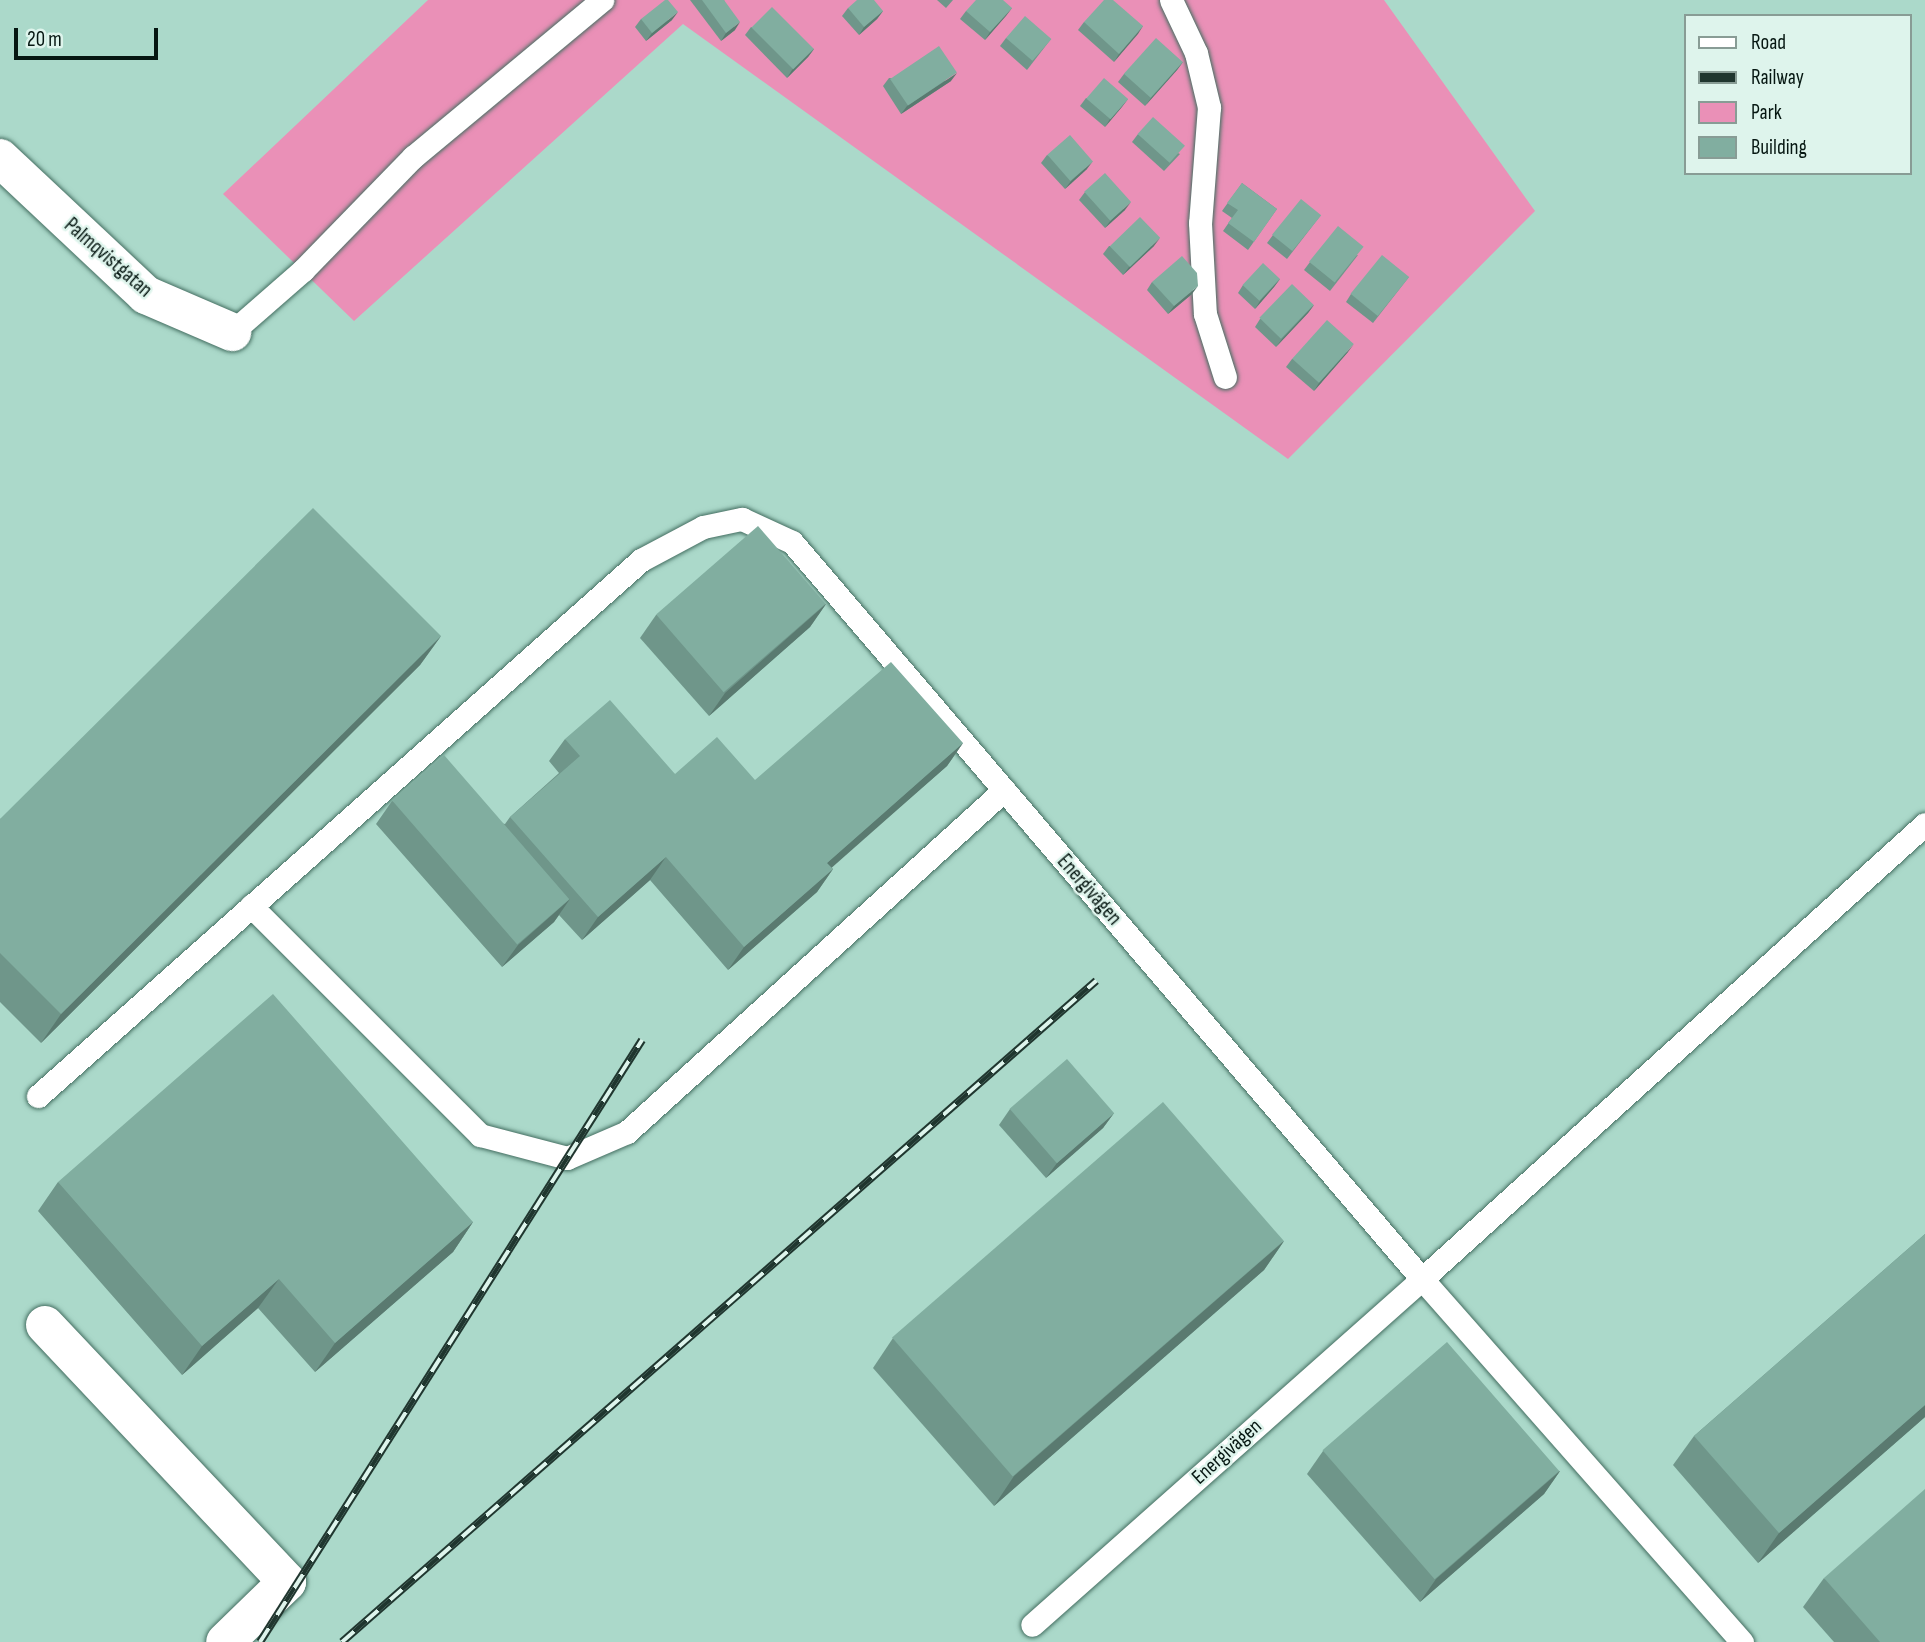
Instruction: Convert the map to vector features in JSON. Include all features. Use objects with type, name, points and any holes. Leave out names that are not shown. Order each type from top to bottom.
[{"type":"street","name":"Palmqvistgatan","points":[[0,158],[146,295],[232,332]]},
{"type":"street","points":[[45,1325],[287,1582],[225,1642]]},
{"type":"lane","points":[[232,332],[303,270],[413,157],[601,0]]},
{"type":"lane","points":[[1171,0],[1196,53],[1209,107],[1200,223],[1205,314],[1225,377]]},
{"type":"lane","name":"Energivägen","points":[[251,906],[641,560],[703,527],[741,519],[792,542],[1422,1279],[1742,1642]]},
{"type":"lane","points":[[38,1096],[251,906],[480,1135],[567,1158],[627,1132],[1004,790]]},
{"type":"lane","points":[[1422,1279],[1925,824]]},
{"type":"lane","name":"Energivägen","points":[[1032,1625],[1422,1279]]},
{"type":"green space","points":[[428,0],[1384,0],[1535,211],[1288,459],[683,24],[354,321],[223,194]]},
{"type":"building","points":[[665,0],[678,12],[652,33],[641,19]]},
{"type":"building","points":[[702,0],[724,0],[740,22],[726,33]]},
{"type":"building","points":[[857,0],[874,0],[883,11],[864,27],[848,8]]},
{"type":"building","points":[[976,0],[1003,0],[1012,8],[990,32],[966,11]]},
{"type":"building","points":[[1104,0],[1113,0],[1143,26],[1119,54],[1084,22]]},
{"type":"building","points":[[772,7],[814,49],[793,69],[751,28]]},
{"type":"building","points":[[1025,16],[1051,39],[1032,61],[1006,38]]},
{"type":"building","points":[[1156,38],[1183,62],[1151,98],[1124,74]]},
{"type":"building","points":[[939,46],[957,73],[908,106],[890,79]]},
{"type":"building","points":[[1104,78],[1128,99],[1110,119],[1086,98]]},
{"type":"building","points":[[1153,117],[1185,146],[1170,163],[1138,134]]},
{"type":"building","points":[[1070,135],[1093,161],[1070,181],[1047,155]]},
{"type":"building","points":[[1105,173],[1131,202],[1110,221],[1084,192]]},
{"type":"building","points":[[1242,183],[1277,209],[1254,242],[1228,223],[1238,210],[1227,203]]},
{"type":"building","points":[[1301,199],[1321,215],[1292,251],[1272,235]]},
{"type":"building","points":[[1140,217],[1160,238],[1130,267],[1110,246]]},
{"type":"building","points":[[1338,226],[1364,247],[1335,283],[1309,262]]},
{"type":"building","points":[[1382,255],[1409,277],[1378,316],[1351,294]]},
{"type":"building","points":[[1182,256],[1197,273],[1198,286],[1174,306],[1152,282]]},
{"type":"building","points":[[1263,263],[1280,279],[1259,301],[1243,285]]},
{"type":"building","points":[[1292,284],[1314,305],[1281,339],[1259,318]]},
{"type":"building","points":[[1327,320],[1354,344],[1319,383],[1292,359]]},
{"type":"building","points":[[313,508],[441,636],[61,1014],[0,953],[0,819]]},
{"type":"building","points":[[758,526],[826,604],[724,692],[656,615]]},
{"type":"building","points":[[891,662],[963,743],[827,863],[833,869],[744,947],[666,857],[598,917],[510,817],[580,756],[565,739],[610,700],[675,774],[717,737],[755,780]]},
{"type":"building","points":[[444,755],[569,899],[517,944],[392,800]]},
{"type":"building","points":[[273,994],[473,1222],[335,1343],[279,1279],[202,1346],[58,1182]]},
{"type":"building","points":[[1067,1059],[1114,1113],[1057,1163],[1010,1109]]},
{"type":"building","points":[[1163,1102],[1284,1241],[1013,1476],[892,1338]]},
{"type":"building","points":[[1925,1234],[1925,1405],[1779,1533],[1694,1436]]},
{"type":"building","points":[[1447,1342],[1559,1471],[1435,1579],[1322,1450]]},
{"type":"building","points":[[1925,1489],[1925,1642],[1880,1642],[1824,1578]]},
{"type":"railway","points":[[342,1642],[1096,981]]},
{"type":"railway","points":[[260,1642],[642,1040]]}]
